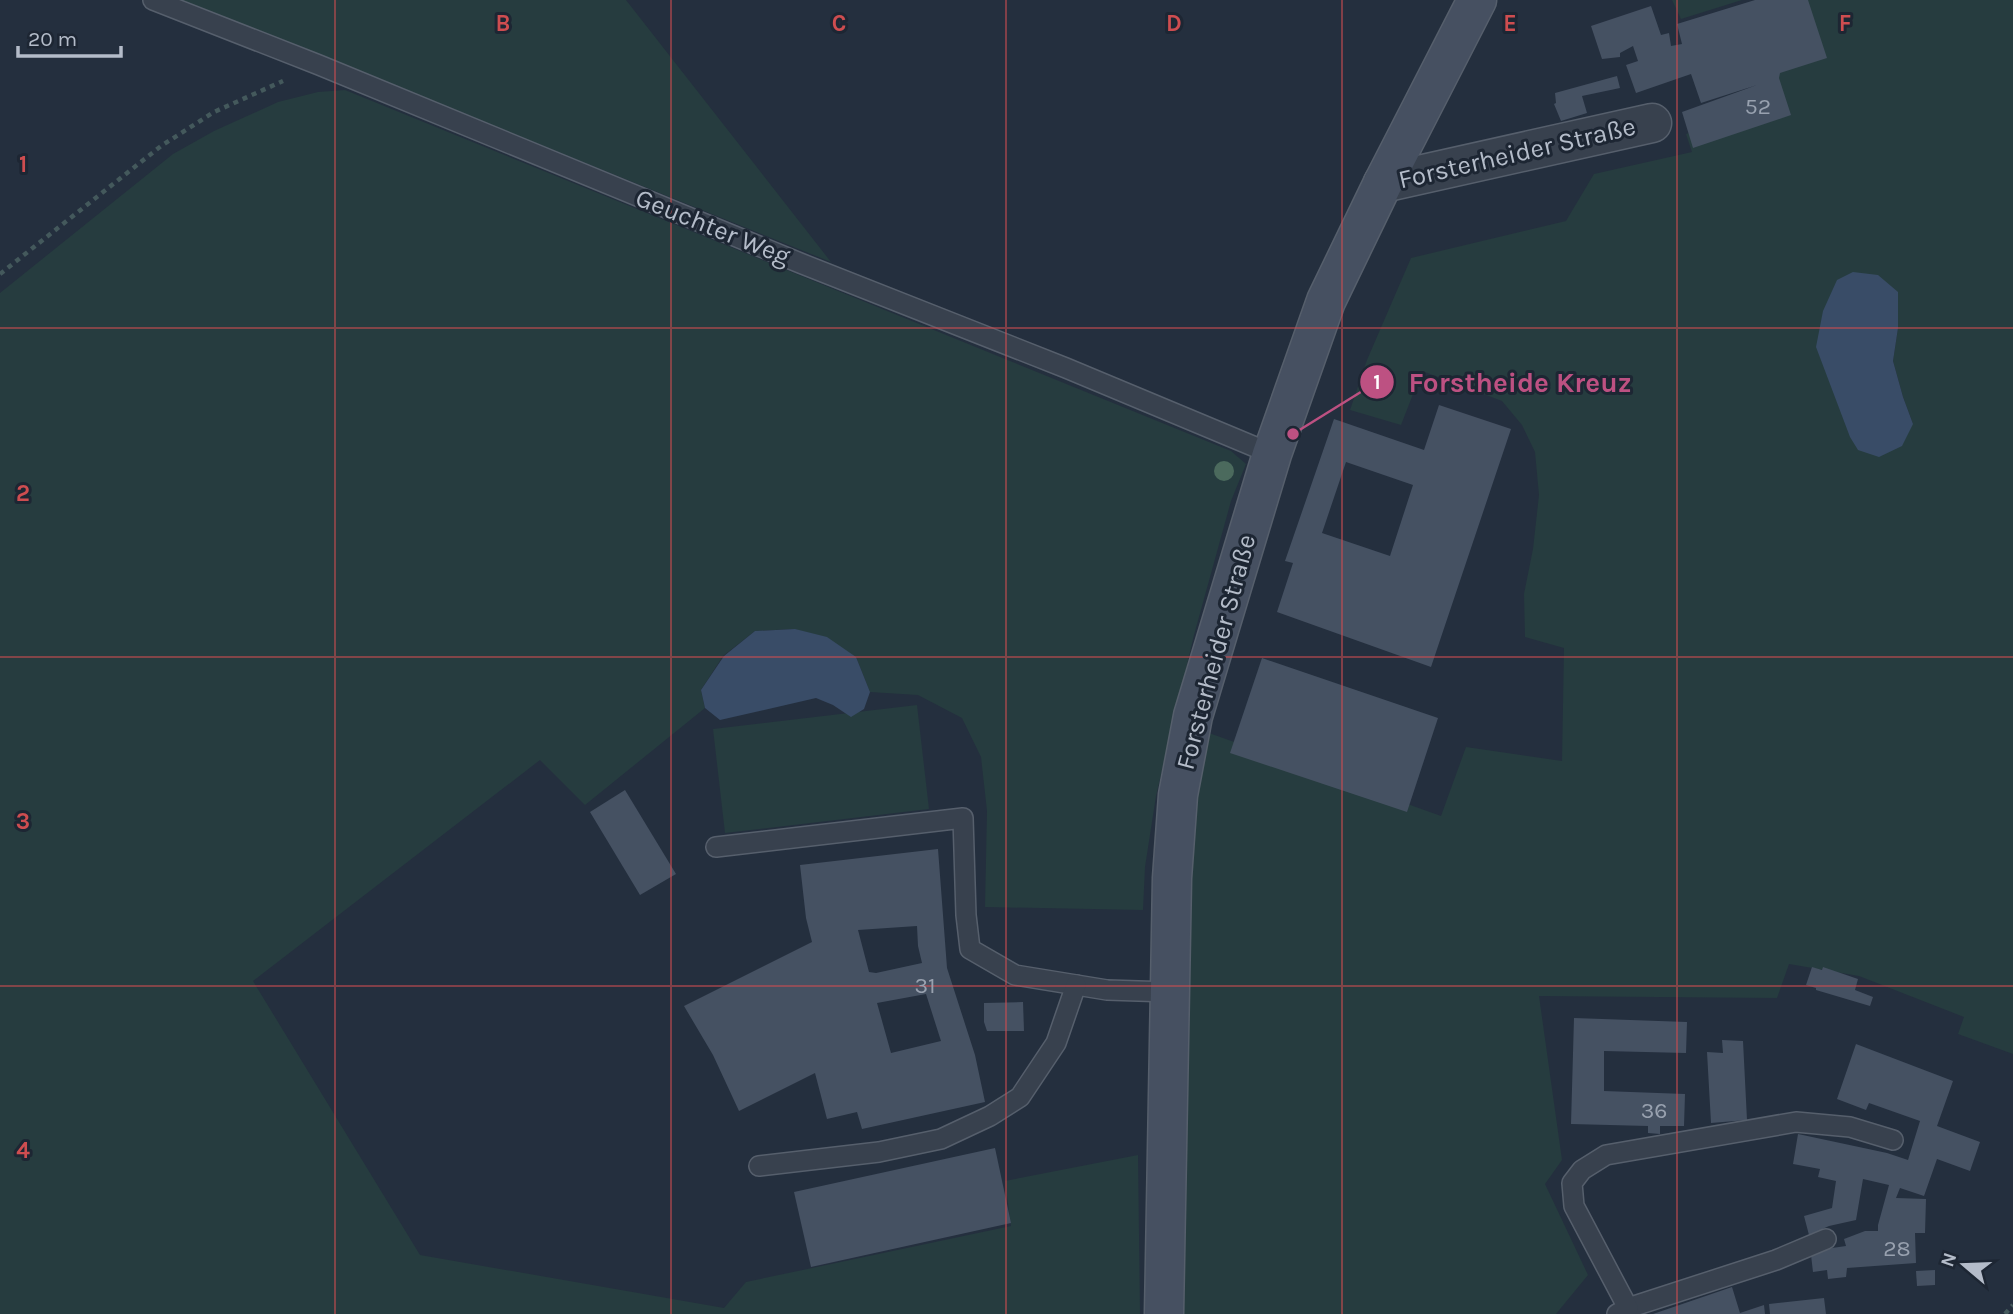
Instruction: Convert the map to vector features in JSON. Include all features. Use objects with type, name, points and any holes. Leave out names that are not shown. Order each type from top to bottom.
[{"type":"street","name":"Forsterheider Straße","points":[[1164,1314],[1172,878],[1178,795],[1193,716],[1272,454],[1326,301],[1477,0]]},
{"type":"street","name":"Forsterheider Straße","points":[[1383,183],[1652,123]]},
{"type":"lane","name":"Geuchter Weg","points":[[153,0],[1066,368],[1272,454]]},
{"type":"lane","points":[[716,847],[963,818],[966,915],[970,948],[1015,975],[1107,990],[1170,992]]},
{"type":"lane","points":[[759,1166],[878,1152],[942,1139],[990,1116],[1020,1097],[1049,1054],[1056,1043],[1076,985]]},
{"type":"lane","points":[[1826,1239],[1776,1260],[1623,1311],[1574,1206],[1572,1183],[1582,1170],[1606,1155],[1796,1122],[1850,1127],[1893,1140]]},
{"type":"path","points":[[0,274],[160,146],[214,112],[319,65]]},
{"type":"path","points":[[2005,1314],[2013,1305]]},
{"type":"green space","points":[[174,0],[626,0],[831,262],[347,67]]},
{"type":"green space","points":[[1672,0],[1742,0],[1681,19]]},
{"type":"green space","points":[[1779,0],[2013,0],[2013,1054],[1958,1034],[1964,1017],[1859,976],[1789,964],[1777,998],[1539,996],[1562,1160],[1545,1184],[1588,1275],[1556,1314],[1177,1314],[1185,831],[1209,733],[1441,816],[1466,747],[1562,761],[1564,648],[1525,637],[1524,594],[1533,549],[1539,495],[1535,452],[1522,425],[1502,401],[1422,371],[1401,425],[1350,410],[1367,360],[1411,258],[1566,221],[1594,174],[1692,152],[1686,134],[1775,105]],"holes":[[[1823,311],[1898,328],[1893,361],[1913,424]]]},
{"type":"green space","points":[[345,90],[1231,451],[1246,464],[1231,501],[1194,635],[1156,796],[1145,867],[1143,910],[985,907],[987,811],[981,757],[962,718],[918,695],[870,692],[856,657],[795,629],[755,631],[723,656],[701,690],[705,708],[585,805],[540,760],[253,981],[420,1255],[724,1308],[746,1282],[1011,1226],[1005,1181],[1138,1155],[1140,1314],[0,1314],[0,293],[173,154],[214,131],[278,102],[318,92]]},
{"type":"green space","points":[[917,705],[929,809],[725,833],[713,729]]},
{"type":"water","points":[[1853,272],[1878,275],[1898,292],[1898,328],[1893,361],[1913,424],[1902,446],[1879,457],[1858,450],[1850,437],[1816,347],[1823,311],[1837,280]]},
{"type":"water","points":[[795,629],[827,637],[856,657],[870,692],[864,709],[851,717],[816,698],[720,720],[705,708],[701,690],[724,656],[755,631]]},
{"type":"building","points":[[1755,0],[1808,0],[1827,58],[1780,73],[1779,78],[1791,115],[1693,148],[1682,112],[1757,85],[1701,103],[1691,74],[1636,93],[1626,65],[1638,61],[1633,46],[1620,53],[1620,57],[1602,59],[1591,26],[1651,6],[1661,35],[1669,33],[1671,46],[1682,44],[1677,24]]},
{"type":"building","points":[[1617,76],[1620,88],[1582,96],[1587,113],[1561,121],[1554,104],[1555,93]]},
{"type":"building","points":[[1439,405],[1511,429],[1431,667],[1277,612],[1293,563],[1285,561],[1334,419],[1424,450]],"holes":[[[1346,462],[1413,485],[1390,556],[1322,533]]]},
{"type":"building","points":[[1262,658],[1438,718],[1407,812],[1230,753]]},
{"type":"building","points":[[625,790],[676,874],[640,895],[590,812]]},
{"type":"building","points":[[938,849],[947,968],[975,1055],[985,1102],[862,1129],[857,1112],[827,1119],[815,1073],[739,1111],[713,1055],[684,1006],[812,942],[806,918],[800,865]],"holes":[[[917,926],[922,963],[876,973],[869,972],[858,930]],[[926,994],[941,1041],[891,1053],[877,1003]]]},
{"type":"building","points":[[1812,967],[1822,970],[1823,967],[1858,979],[1855,990],[1873,997],[1870,1006],[1806,985]]},
{"type":"building","points":[[1023,1002],[1024,1031],[987,1031],[984,1003]]},
{"type":"building","points":[[1574,1018],[1687,1022],[1686,1053],[1604,1051],[1604,1091],[1685,1094],[1684,1126],[1660,1126],[1660,1134],[1648,1133],[1648,1126],[1571,1124]]},
{"type":"building","points":[[1722,1040],[1743,1041],[1747,1120],[1711,1123],[1707,1052],[1723,1053]]},
{"type":"building","points":[[1856,1044],[1953,1081],[1937,1126],[1980,1142],[1970,1171],[1937,1159],[1924,1196],[1900,1188],[1896,1198],[1926,1199],[1925,1233],[1915,1233],[1916,1263],[1847,1268],[1846,1277],[1828,1279],[1827,1270],[1813,1272],[1811,1255],[1846,1246],[1844,1239],[1865,1231],[1878,1231],[1889,1185],[1863,1179],[1856,1220],[1829,1226],[1809,1235],[1804,1216],[1832,1208],[1836,1181],[1818,1177],[1820,1169],[1793,1164],[1798,1134],[1908,1160],[1920,1121],[1869,1103],[1866,1110],[1837,1099]]},
{"type":"building","points":[[995,1148],[1011,1223],[811,1267],[794,1192]]},
{"type":"building","points":[[1935,1270],[1935,1285],[1917,1286],[1916,1271]]},
{"type":"building","points":[[1732,1287],[1740,1313],[1764,1305],[1765,1314],[1653,1314]]},
{"type":"building","points":[[1824,1298],[1826,1314],[1770,1314],[1769,1304]]},
{"type":"place","name":"Forstheide Kreuz","points":[[1293,434]]}]
